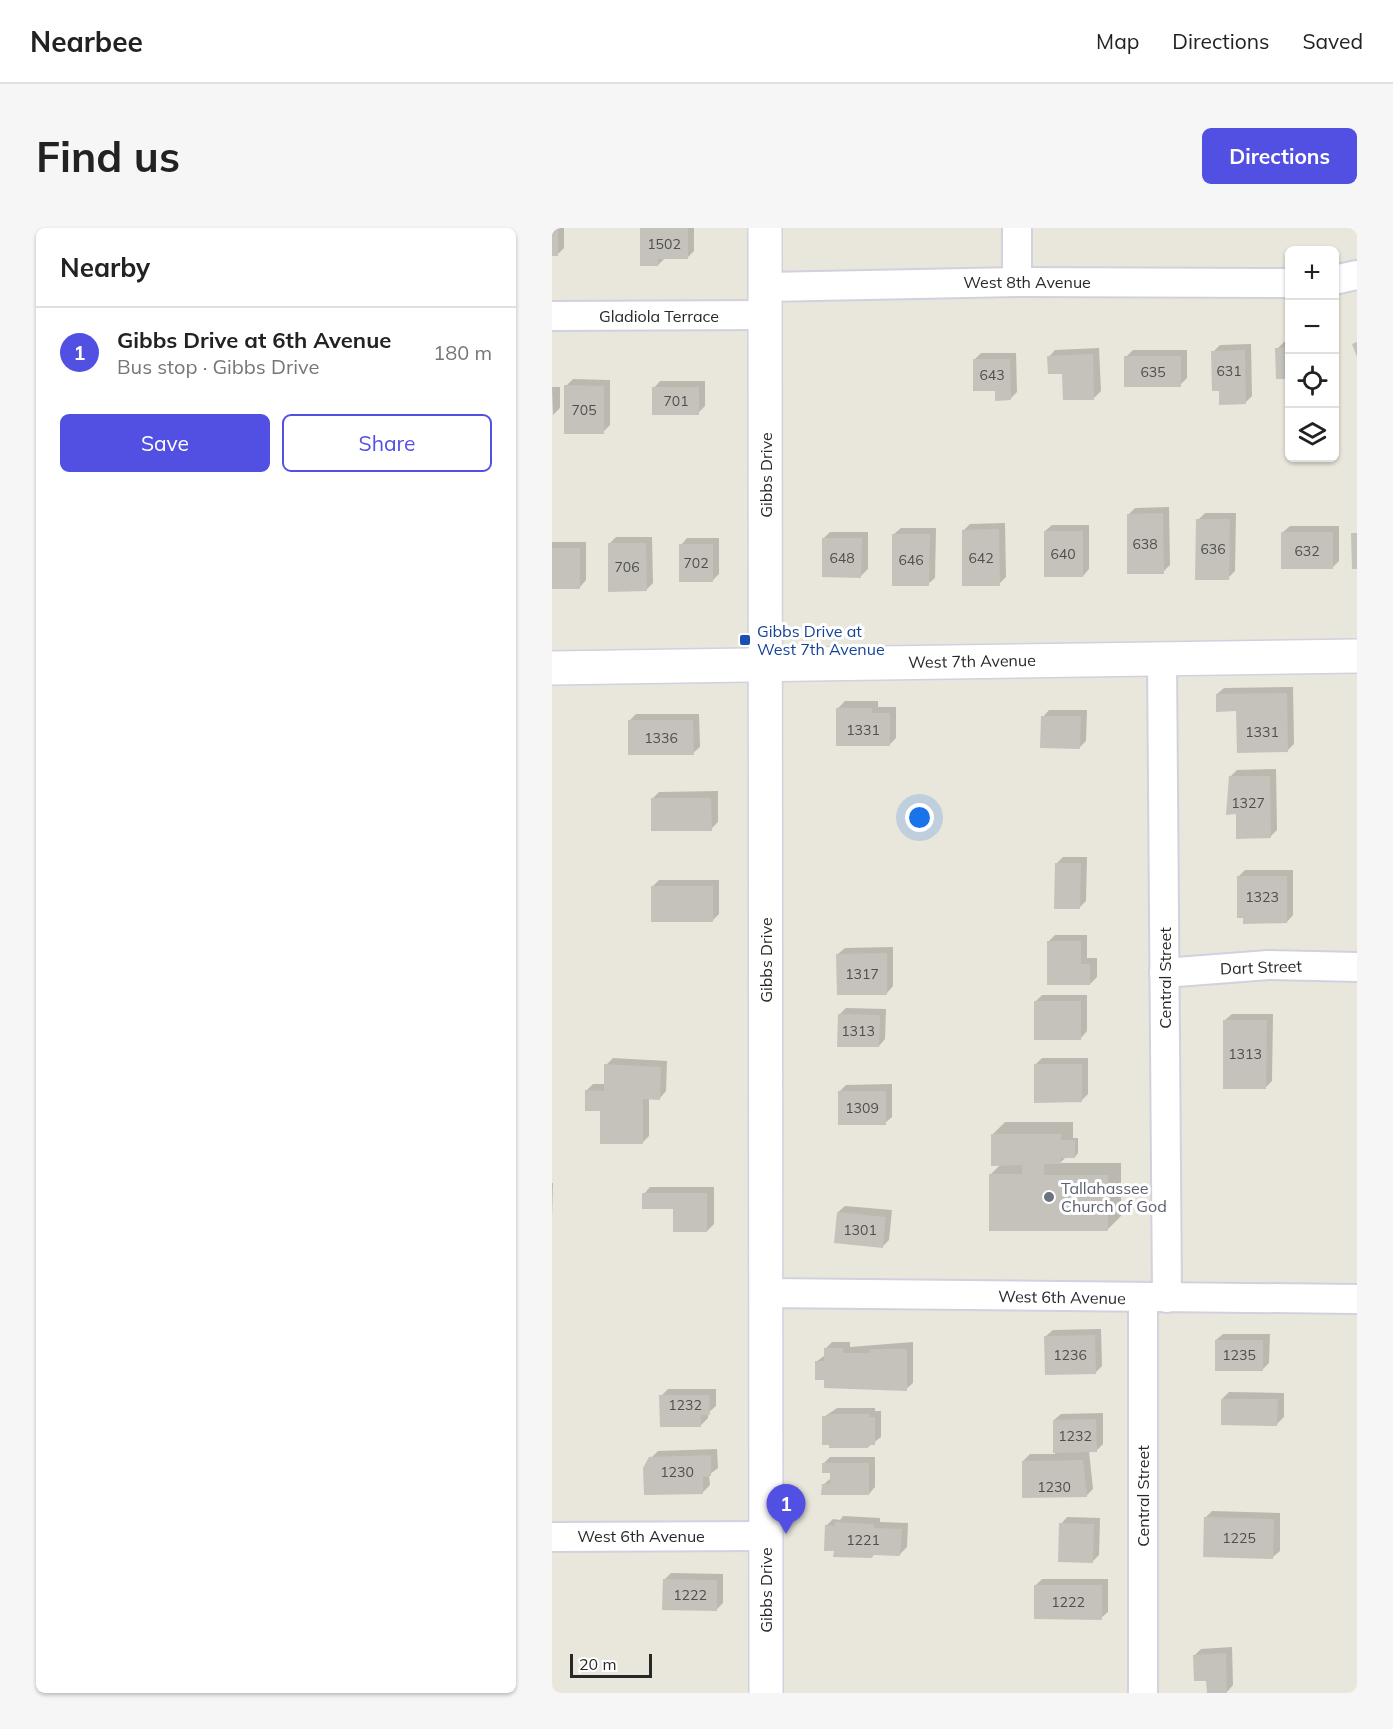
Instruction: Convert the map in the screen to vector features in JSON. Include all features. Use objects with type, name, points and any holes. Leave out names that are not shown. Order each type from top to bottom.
[{"type":"street","name":"Gibbs Drive","points":[[765,228],[766,1693]]},
{"type":"street","points":[[1017,228],[1017,282]]},
{"type":"street","points":[[1339,279],[1357,275]]},
{"type":"street","name":"West 8th Avenue","points":[[765,301],[1017,282],[1285,283]]},
{"type":"street","name":"Gladiola Terrace","points":[[552,316],[765,301]]},
{"type":"street","name":"West 7th Avenue","points":[[552,668],[1357,656]]},
{"type":"street","name":"Central Street","points":[[1143,1693],[1164,973],[1162,658]]},
{"type":"street","name":"Dart Street","points":[[1164,973],[1268,965],[1357,967]]},
{"type":"street","name":"West 6th Avenue","points":[[766,1293],[1357,1299]]},
{"type":"street","name":"West 6th Avenue","points":[[552,1537],[766,1536]]},
{"type":"building","points":[[552,228],[558,228],[558,256],[552,256]]},
{"type":"building","points":[[640,228],[688,228],[688,259],[658,259],[658,266],[640,266]]},
{"type":"building","points":[[1357,342],[1357,357],[1352,344]]},
{"type":"building","points":[[1275,348],[1285,348],[1285,379],[1276,379]]},
{"type":"building","points":[[1245,350],[1246,404],[1219,405],[1219,391],[1212,391],[1211,351]]},
{"type":"building","points":[[1093,354],[1094,400],[1063,400],[1062,374],[1048,374],[1047,356]]},
{"type":"building","points":[[1124,356],[1181,356],[1181,387],[1124,387]]},
{"type":"building","points":[[973,359],[1010,359],[1011,400],[995,401],[995,391],[973,391]]},
{"type":"building","points":[[564,385],[604,386],[604,434],[564,434]]},
{"type":"building","points":[[652,387],[699,387],[699,415],[652,415]]},
{"type":"building","points":[[1163,513],[1164,574],[1127,574],[1127,514]]},
{"type":"building","points":[[1196,519],[1230,519],[1229,580],[1195,580]]},
{"type":"building","points":[[999,529],[1000,586],[962,586],[962,530]]},
{"type":"building","points":[[1044,531],[1083,531],[1083,577],[1044,577]]},
{"type":"building","points":[[1281,532],[1333,532],[1333,569],[1281,569]]},
{"type":"building","points":[[1351,533],[1357,533],[1357,569],[1352,569]]},
{"type":"building","points":[[892,534],[930,534],[929,586],[892,586]]},
{"type":"building","points":[[822,538],[862,538],[861,578],[822,577]]},
{"type":"building","points":[[608,543],[646,543],[647,591],[608,592]]},
{"type":"building","points":[[679,544],[713,544],[713,582],[679,582]]},
{"type":"building","points":[[552,548],[580,548],[580,589],[552,589]]},
{"type":"building","points":[[1287,693],[1288,752],[1237,753],[1236,711],[1216,712],[1216,694]]},
{"type":"building","points":[[836,708],[872,708],[872,713],[890,713],[890,746],[836,746]]},
{"type":"building","points":[[1041,716],[1081,716],[1080,749],[1040,748]]},
{"type":"building","points":[[628,720],[693,720],[694,755],[628,755]]},
{"type":"building","points":[[1229,776],[1270,776],[1271,838],[1236,839],[1236,814],[1226,815]]},
{"type":"building","points":[[651,798],[711,798],[712,831],[651,831]]},
{"type":"building","points":[[1055,863],[1081,863],[1080,909],[1054,909]]},
{"type":"building","points":[[1237,876],[1287,876],[1287,923],[1243,924],[1243,918],[1237,918]]},
{"type":"building","points":[[651,886],[713,886],[713,922],[651,922]]},
{"type":"building","points":[[1047,941],[1081,941],[1081,964],[1090,964],[1090,985],[1047,985]]},
{"type":"building","points":[[887,953],[887,995],[837,995],[836,954]]},
{"type":"building","points":[[1034,1001],[1081,1001],[1081,1040],[1034,1040]]},
{"type":"building","points":[[838,1014],[880,1015],[879,1047],[837,1047]]},
{"type":"building","points":[[1223,1020],[1267,1020],[1266,1089],[1223,1089]]},
{"type":"building","points":[[604,1064],[661,1067],[660,1100],[643,1099],[643,1144],[600,1144],[600,1111],[585,1111],[585,1090],[604,1091]]},
{"type":"building","points":[[1034,1064],[1082,1064],[1082,1102],[1034,1103]]},
{"type":"building","points":[[838,1091],[886,1091],[886,1125],[838,1125]]},
{"type":"building","points":[[991,1134],[1061,1134],[1061,1140],[1075,1140],[1075,1158],[1061,1158],[1061,1164],[1044,1164],[1044,1175],[1108,1175],[1108,1231],[989,1231],[989,1174],[1022,1174],[1022,1165],[991,1166]]},
{"type":"building","points":[[642,1193],[707,1193],[707,1232],[673,1232],[673,1209],[642,1209]]},
{"type":"building","points":[[837,1212],[886,1217],[883,1248],[834,1243]]},
{"type":"building","points":[[1095,1335],[1096,1374],[1045,1375],[1044,1336]]},
{"type":"building","points":[[1215,1340],[1263,1340],[1263,1371],[1215,1371]]},
{"type":"building","points":[[824,1348],[843,1348],[843,1353],[870,1353],[870,1349],[907,1349],[907,1391],[824,1388],[824,1380],[815,1380],[815,1361],[824,1361]]},
{"type":"building","points":[[659,1395],[709,1395],[710,1415],[701,1415],[701,1427],[660,1427]]},
{"type":"building","points":[[1221,1399],[1278,1399],[1277,1426],[1221,1425]]},
{"type":"building","points":[[829,1414],[869,1414],[869,1417],[875,1417],[875,1445],[868,1445],[868,1448],[829,1448],[829,1445],[822,1445],[822,1416],[829,1416]]},
{"type":"building","points":[[1096,1419],[1097,1452],[1053,1453],[1053,1420]]},
{"type":"building","points":[[711,1455],[711,1476],[703,1477],[703,1494],[644,1495],[643,1468],[649,1457]]},
{"type":"building","points":[[1083,1460],[1087,1497],[1022,1498],[1022,1461]]},
{"type":"building","points":[[822,1463],[869,1463],[869,1495],[821,1495],[822,1484],[830,1484],[830,1473],[822,1473]]},
{"type":"building","points":[[1204,1517],[1274,1519],[1273,1559],[1203,1557]]},
{"type":"building","points":[[835,1522],[874,1524],[874,1528],[902,1529],[900,1556],[833,1557],[834,1551],[824,1551],[825,1525],[835,1526]]},
{"type":"building","points":[[1059,1523],[1094,1524],[1093,1563],[1058,1562]]},
{"type":"building","points":[[663,1579],[717,1580],[717,1611],[662,1610]]},
{"type":"building","points":[[1034,1585],[1102,1585],[1102,1620],[1034,1619]]},
{"type":"building","points":[[1226,1653],[1227,1693],[1207,1693],[1206,1681],[1194,1681],[1193,1655]]},
{"type":"place","name":"Gibbs Drive at West 7th Avenue","points":[[745,640]]},
{"type":"place","name":"Tallahassee Church of God","points":[[1049,1197]]},
{"type":"place","name":"Gibbs Drive at 6th Avenue","points":[[786,1534]]}]
